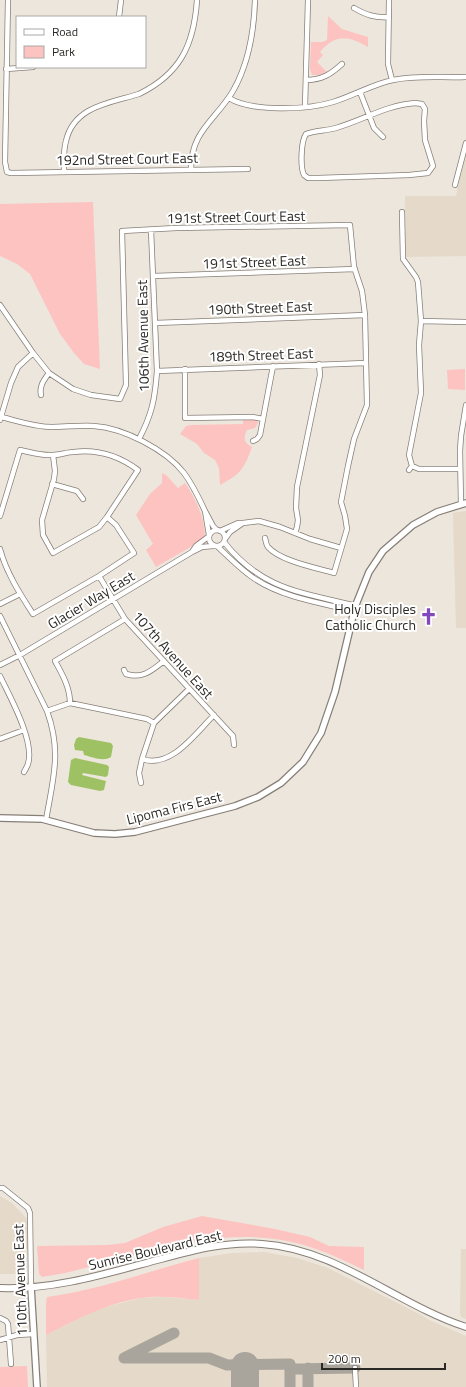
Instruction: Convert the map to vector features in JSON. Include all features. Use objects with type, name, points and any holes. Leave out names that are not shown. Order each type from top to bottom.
[{"type":"main road","name":"Sunrise Boulevard East","points":[[0,1288],[57,1284],[86,1278],[208,1246],[262,1244],[294,1249],[321,1258],[429,1311],[466,1327]]},
{"type":"street","points":[[3,123],[8,0]]},
{"type":"street","points":[[119,16],[121,0]]},
{"type":"street","points":[[64,172],[65,142],[70,130],[78,118],[94,107],[139,94],[152,87],[168,74],[184,54],[194,29],[197,0]]},
{"type":"street","points":[[191,169],[192,154],[197,139],[229,98],[238,81],[249,52],[254,28],[255,0]]},
{"type":"street","points":[[305,107],[308,0]]},
{"type":"street","points":[[390,0],[388,64],[392,80]]},
{"type":"street","points":[[354,8],[371,16],[389,17]]},
{"type":"street","points":[[306,80],[326,77],[342,64]]},
{"type":"street","points":[[6,69],[20,68]]},
{"type":"street","points":[[229,98],[243,104],[253,106],[305,107],[333,102],[392,80],[419,77],[466,77]]},
{"type":"street","points":[[360,92],[374,128],[383,137]]},
{"type":"street","points":[[418,103],[425,107],[425,140],[433,166],[431,171],[425,174],[409,175],[318,178],[304,176],[302,169],[302,141],[305,135],[308,133],[338,128],[369,116],[402,104],[418,103]]},
{"type":"street","name":"192nd Street Court East","points":[[3,123],[4,162],[6,170],[11,173],[248,169]]},
{"type":"street","points":[[455,185],[466,143]]},
{"type":"street","points":[[402,212],[403,259],[416,277],[421,321],[419,345],[421,394],[409,455],[410,468],[460,469]]},
{"type":"street","name":"191st Street Court East","points":[[49,373],[73,389],[91,395],[120,399],[126,385],[122,231],[176,228],[350,225],[355,269]]},
{"type":"street","name":"106th Avenue East","points":[[139,439],[151,413],[157,371],[151,230]]},
{"type":"street","points":[[265,538],[267,547],[281,556],[308,566],[334,572],[347,529],[341,502],[354,439],[367,405],[365,315],[362,291],[355,269]]},
{"type":"street","name":"191st Street East","points":[[153,276],[355,269]]},
{"type":"street","points":[[0,305],[33,353],[49,373],[42,383],[40,390],[42,395]]},
{"type":"street","name":"190th Street East","points":[[155,323],[365,315]]},
{"type":"street","points":[[421,321],[466,322]]},
{"type":"street","points":[[33,353],[18,367],[11,383],[0,418],[51,427],[96,426],[113,429],[139,439],[159,451],[184,473],[198,496],[210,522],[224,534],[225,541],[234,554],[245,565],[271,582],[285,588],[355,609]]},
{"type":"street","name":"189th Street East","points":[[157,371],[366,363]]},
{"type":"street","points":[[295,533],[298,527],[296,508],[297,487],[320,375],[320,364]]},
{"type":"street","points":[[253,441],[258,439],[260,435],[274,366]]},
{"type":"street","points":[[185,369],[185,418],[254,417],[263,419]]},
{"type":"street","points":[[463,504],[460,469],[461,436],[465,422],[466,405]]},
{"type":"street","points":[[0,516],[20,450],[53,456],[75,452],[94,452],[114,456],[128,462],[138,470],[99,527],[53,553],[43,535],[42,520],[55,471],[53,456]]},
{"type":"street","points":[[52,484],[77,491],[83,499]]},
{"type":"street","name":"Lipoma Firs East","points":[[0,818],[28,818],[46,820],[94,833],[114,834],[135,832],[235,806],[258,797],[281,783],[303,762],[321,733],[335,692],[355,609],[369,572],[383,551],[413,525],[437,512],[463,504]]},
{"type":"street","points":[[205,511],[209,543],[216,547],[244,571],[268,586],[292,596],[355,609]]},
{"type":"street","points":[[0,549],[20,594],[33,614],[134,554],[116,525],[107,517]]},
{"type":"street","points":[[208,536],[212,531],[238,523],[259,521],[341,548]]},
{"type":"street","points":[[216,547],[225,541],[230,532],[243,523]]},
{"type":"street","name":"Glacier Way East","points":[[192,552],[196,546],[208,536]]},
{"type":"street","name":"Glacier Way East","points":[[0,665],[20,655],[192,552],[202,548],[216,547]]},
{"type":"street","name":"107th Avenue East","points":[[99,576],[125,619],[233,736],[234,745]]},
{"type":"street","points":[[0,604],[20,594]]},
{"type":"street","points":[[0,616],[51,722],[55,745],[56,769],[46,820]]},
{"type":"street","points":[[70,703],[70,696],[66,683],[54,661],[125,619]]},
{"type":"street","points":[[124,670],[126,674],[139,676],[148,673],[164,661]]},
{"type":"street","points":[[0,676],[23,724],[27,742],[29,763],[24,772]]},
{"type":"street","points":[[141,783],[139,773],[142,759],[154,723],[189,689]]},
{"type":"street","points":[[47,711],[70,703],[147,719],[154,723]]},
{"type":"street","points":[[142,759],[158,761],[168,758],[182,747],[214,715]]},
{"type":"street","points":[[0,739],[24,730]]},
{"type":"street","name":"110th Avenue East","points":[[0,1188],[4,1188],[28,1208],[30,1213],[31,1287],[37,1387]]},
{"type":"street","points":[[0,1318],[8,1324],[11,1364]]},
{"type":"street","points":[[0,1340],[9,1337],[34,1334]]},
{"type":"street","points":[[355,1368],[356,1387]]},
{"type":"shaded area","points":[[466,151],[466,256],[406,257],[405,196],[456,196]]},
{"type":"shaded area","points":[[466,511],[466,628],[456,628],[453,513]]},
{"type":"shaded area","points":[[79,737],[111,743],[113,746],[111,757],[98,759],[84,755],[83,751],[75,750],[74,745],[76,739]]},
{"type":"shaded area","points":[[75,758],[107,765],[109,767],[108,775],[106,777],[83,773],[82,775],[106,781],[104,790],[100,791],[71,785],[68,782],[71,760]]},
{"type":"shaded area","points":[[0,1196],[12,1203],[28,1220],[28,1247],[25,1251],[26,1271],[21,1274],[0,1274]]},
{"type":"shaded area","points":[[461,1249],[466,1249],[466,1319],[461,1317],[460,1313]]},
{"type":"shaded area","points":[[264,1252],[297,1258],[328,1268],[429,1320],[466,1336],[466,1387],[47,1387],[46,1335],[98,1309],[141,1298],[164,1297],[199,1300],[199,1258],[232,1253]]},
{"type":"green space","points":[[328,16],[342,29],[368,37],[368,47],[355,40],[343,38],[337,39],[320,52],[323,55],[317,62],[327,72],[320,75],[312,75],[310,69],[311,42],[322,42],[327,40]]},
{"type":"green space","points":[[93,202],[100,369],[84,364],[60,334],[30,274],[17,264],[0,256],[0,204]]},
{"type":"green space","points":[[465,369],[465,390],[448,389],[447,370]]},
{"type":"green space","points":[[243,419],[257,420],[258,423],[255,428],[247,430],[245,435],[247,444],[252,447],[247,461],[241,470],[233,478],[220,485],[219,468],[215,460],[204,453],[197,444],[180,434],[186,426],[243,424]]},
{"type":"green space","points":[[162,473],[166,475],[178,488],[185,483],[202,516],[205,538],[156,567],[146,550],[153,544],[136,515],[150,494],[162,483]]},
{"type":"green space","points":[[202,1216],[310,1237],[329,1246],[364,1247],[364,1270],[308,1246],[270,1238],[240,1237],[211,1239],[181,1244],[152,1250],[65,1273],[42,1277],[39,1274],[37,1246],[107,1245],[125,1243],[163,1227]]},
{"type":"green space","points":[[199,1258],[199,1300],[155,1297],[128,1300],[92,1313],[46,1335],[47,1297],[86,1290]]},
{"type":"green space","points":[[27,1366],[28,1387],[0,1387],[0,1367]]},
{"type":"taxiway","points":[[174,1333],[124,1358],[209,1358],[227,1365],[290,1364],[290,1387]]},
{"type":"taxiway","points":[[308,1368],[308,1387]]},
{"type":"taxiway","points":[[290,1369],[355,1368]]},
{"type":"runway","points":[[245,1366],[245,1387]]},
{"type":"place","name":"Holy Disciples Catholic Church","points":[[429,617]]}]
